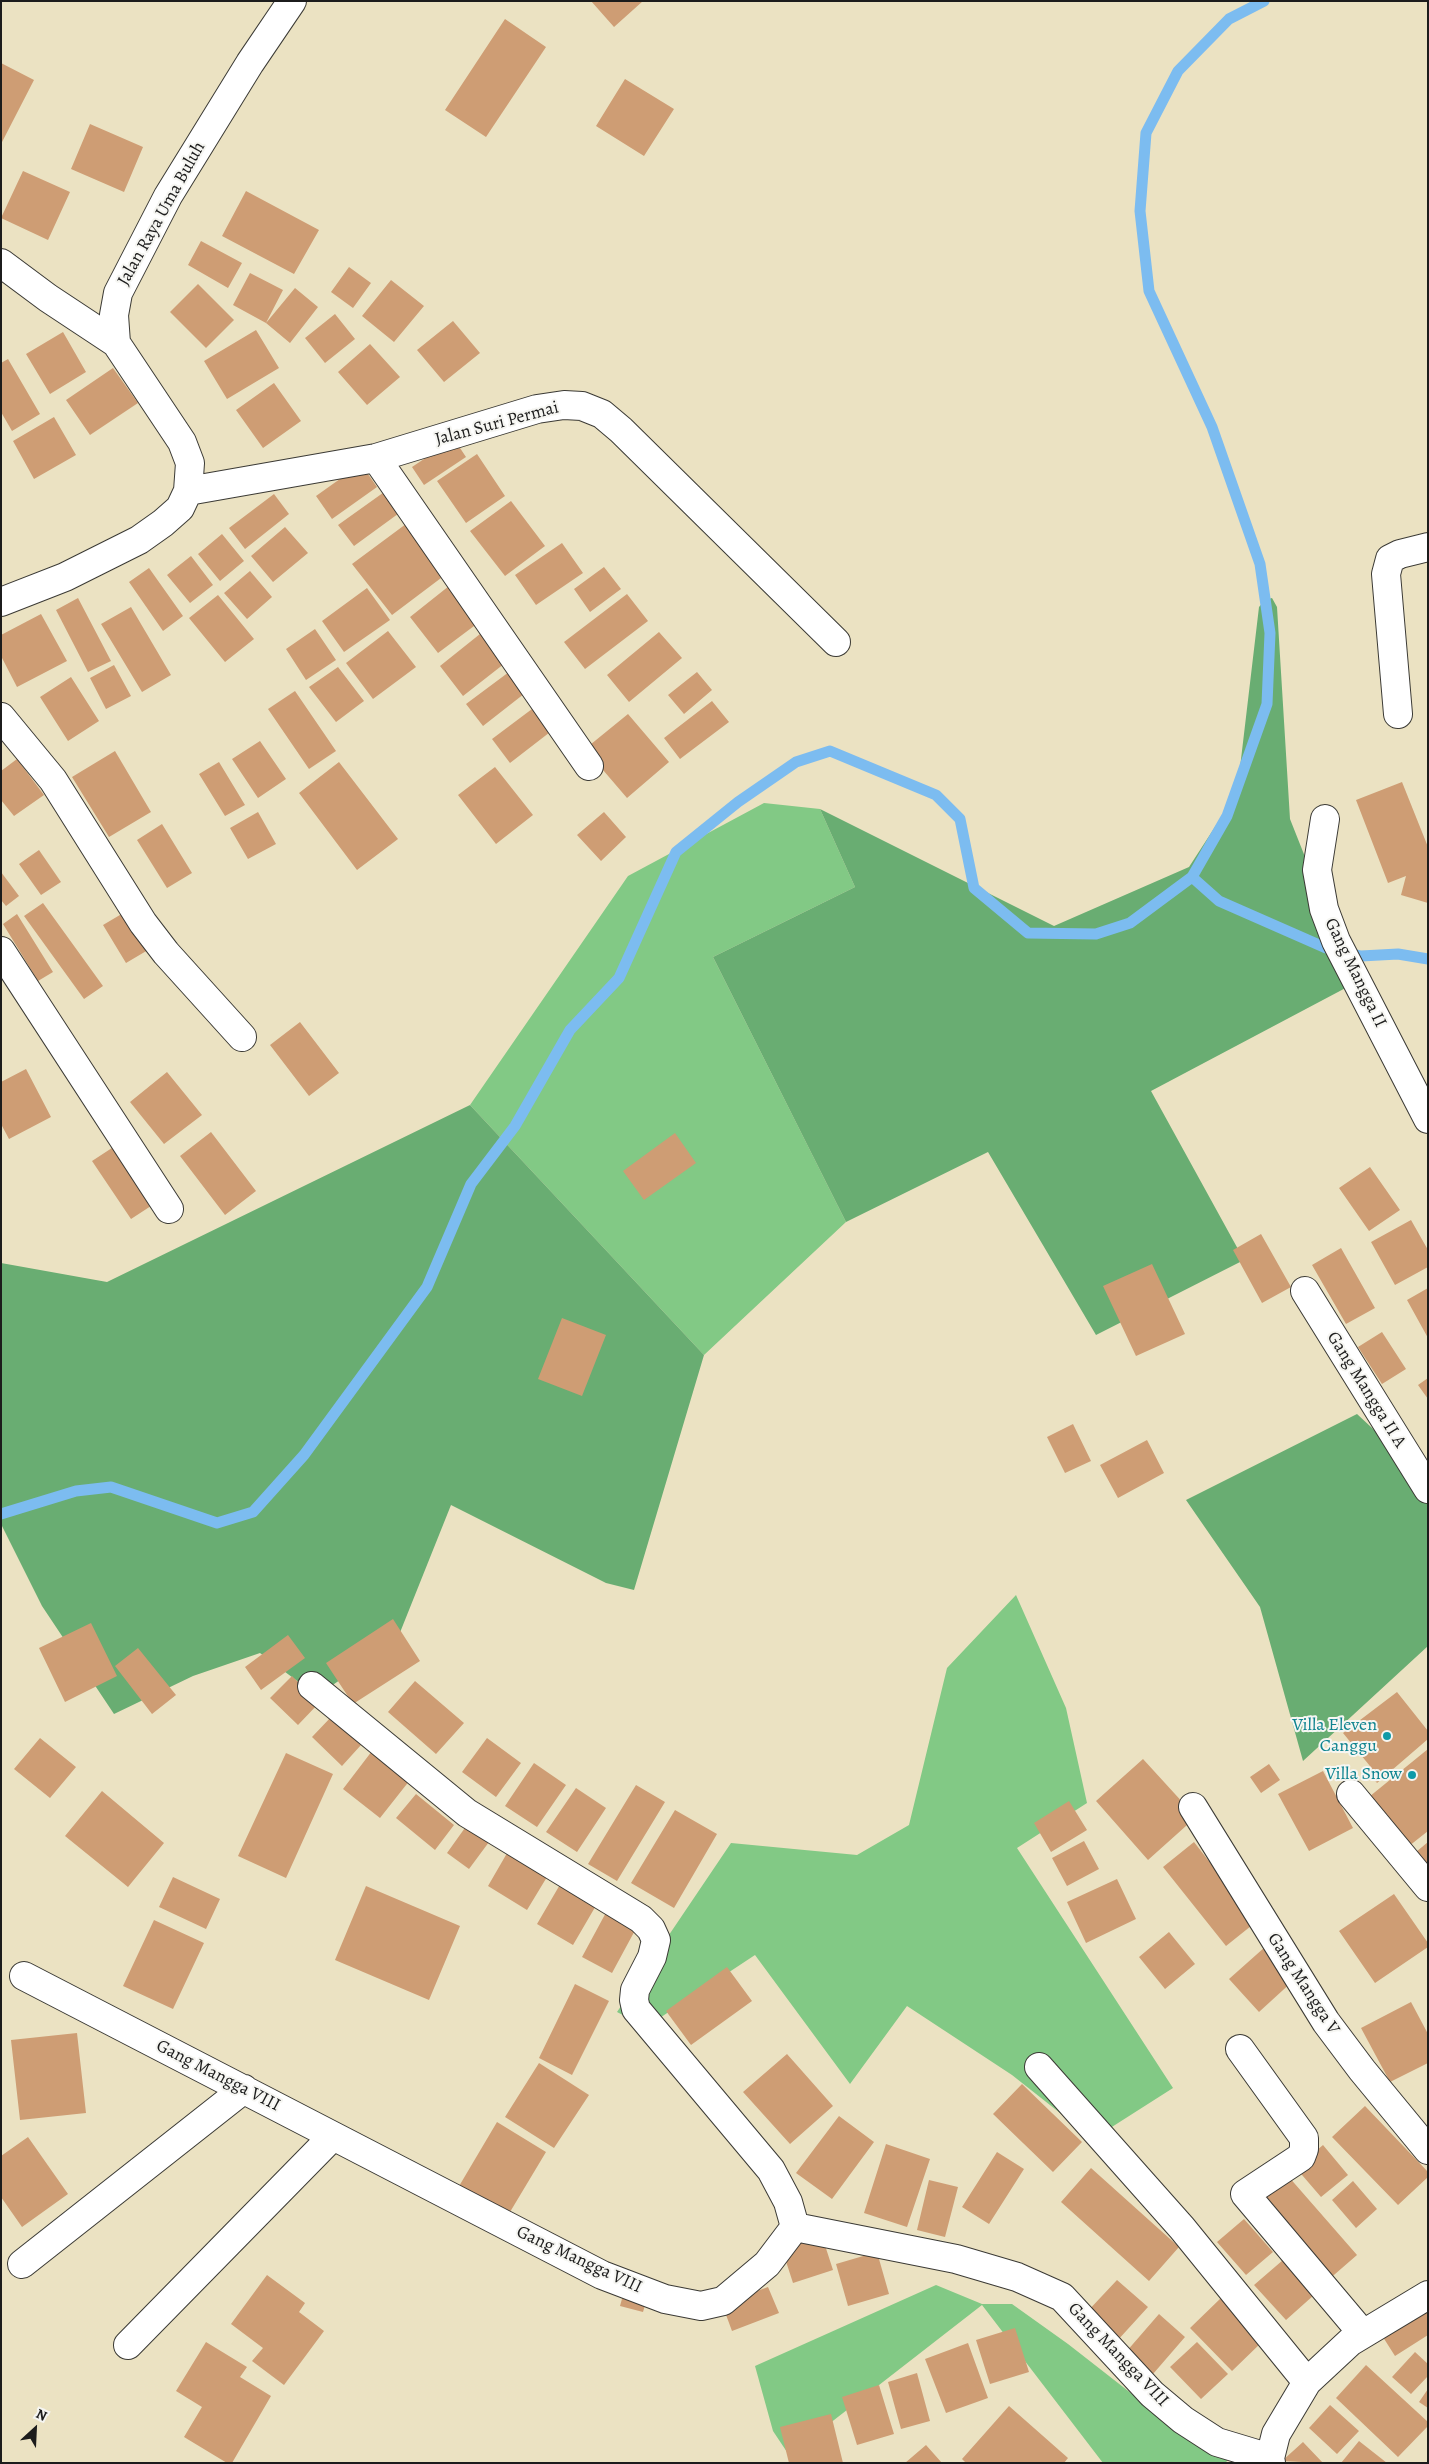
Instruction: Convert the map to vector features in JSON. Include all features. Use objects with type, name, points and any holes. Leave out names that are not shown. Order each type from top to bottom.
[{"type":"street","name":"Jalan Raya Uma Buluh","points":[[188,491],[190,464],[182,442],[116,343],[114,315],[118,293],[168,196],[250,63],[292,1]]},
{"type":"street","points":[[1,263],[48,298],[116,343]]},
{"type":"street","name":"Jalan Suri Permai","points":[[188,491],[376,458],[537,409],[564,405],[582,406],[602,414],[621,430],[836,642]]},
{"type":"street","points":[[376,458],[588,766]]},
{"type":"street","points":[[1,602],[64,577],[139,540],[180,508],[188,491]]},
{"type":"street","points":[[1398,714],[1386,574],[1390,560],[1400,554],[1428,547]]},
{"type":"street","points":[[1,717],[53,780],[143,923],[166,954],[242,1037]]},
{"type":"street","name":"Gang Mangga II","points":[[1325,819],[1317,870],[1324,909],[1336,941],[1428,1119]]},
{"type":"street","points":[[1,951],[169,1209]]},
{"type":"street","name":"Gang Mangga II A","points":[[1305,1290],[1428,1489]]},
{"type":"street","points":[[312,1686],[467,1813],[641,1919],[651,1929],[656,1940],[652,1957],[635,1990],[636,2010],[771,2170],[788,2202],[795,2228]]},
{"type":"street","points":[[1351,1794],[1428,1887]]},
{"type":"street","name":"Gang Mangga V","points":[[1192,1807],[1326,2022],[1362,2070],[1428,2150]]},
{"type":"street","name":"Gang Mangga VIII","points":[[24,1976],[602,2274],[674,2301],[701,2306],[723,2301],[767,2264],[795,2228],[956,2259],[1017,2277],[1062,2297],[1152,2394],[1182,2420],[1217,2442],[1271,2460]]},
{"type":"street","points":[[1240,2049],[1304,2138],[1304,2149],[1301,2157],[1245,2194],[1363,2334]]},
{"type":"street","points":[[1039,2067],[1182,2228],[1307,2382]]},
{"type":"street","points":[[22,2264],[244,2089]]},
{"type":"street","points":[[128,2345],[333,2136]]},
{"type":"street","points":[[1271,2460],[1276,2434],[1307,2382],[1350,2342],[1428,2295]]},
{"type":"green space","points":[[1272,598],[1277,607],[1290,819],[1355,983],[1151,1091],[1244,1260],[1096,1335],[988,1152],[846,1222],[713,957],[855,887],[820,809],[1054,926],[1189,867],[1237,793],[1259,607],[1265,600]]},
{"type":"green space","points":[[764,803],[820,809],[855,887],[713,957],[846,1222],[704,1355],[470,1105],[628,876]]},
{"type":"green space","points":[[470,1105],[704,1355],[634,1590],[606,1583],[451,1505],[397,1640],[317,1696],[260,1653],[193,1676],[114,1714],[42,1606],[1,1524],[1,1263],[107,1282]]},
{"type":"green space","points":[[1357,1414],[1428,1480],[1428,1646],[1303,1761],[1260,1607],[1186,1500]]},
{"type":"green space","points":[[1016,1595],[1066,1708],[1087,1803],[1017,1848],[1173,2088],[1093,2139],[1012,2075],[907,2006],[850,2084],[755,1955],[646,2027],[617,2012],[731,1843],[857,1855],[909,1825],[947,1668]]},
{"type":"green space","points":[[936,2285],[982,2304],[1012,2304],[1068,2344],[1209,2454],[1248,2441],[1225,2463],[1103,2463],[982,2305],[789,2455],[773,2431],[755,2366]]},
{"type":"building","points":[[591,1],[643,1],[614,27]]},
{"type":"building","points":[[505,19],[546,47],[486,137],[445,110]]},
{"type":"building","points":[[1,63],[34,80],[1,144]]},
{"type":"building","points":[[625,79],[674,109],[644,156],[596,126]]},
{"type":"building","points":[[90,124],[143,147],[124,192],[71,169]]},
{"type":"building","points":[[23,171],[70,192],[48,240],[1,218]]},
{"type":"building","points":[[246,191],[319,230],[294,274],[222,236]]},
{"type":"building","points":[[201,241],[242,263],[228,288],[188,265]]},
{"type":"building","points":[[349,267],[371,283],[353,308],[331,292]]},
{"type":"building","points":[[250,273],[283,290],[266,323],[233,305]]},
{"type":"building","points":[[391,280],[424,306],[394,342],[362,316]]},
{"type":"building","points":[[198,284],[234,320],[206,348],[170,312]]},
{"type":"building","points":[[295,288],[318,307],[290,343],[266,323]]},
{"type":"building","points":[[335,314],[355,339],[325,363],[305,338]]},
{"type":"building","points":[[453,321],[480,353],[444,382],[417,350]]},
{"type":"building","points":[[256,330],[279,368],[227,399],[204,361]]},
{"type":"building","points":[[63,332],[86,372],[50,394],[26,354]]},
{"type":"building","points":[[370,344],[400,377],[367,405],[338,372]]},
{"type":"building","points":[[8,359],[40,414],[12,431],[1,412],[1,363]]},
{"type":"building","points":[[113,368],[138,403],[90,435],[66,400]]},
{"type":"building","points":[[274,383],[301,421],[263,448],[236,410]]},
{"type":"building","points":[[54,417],[76,455],[34,479],[13,441]]},
{"type":"building","points":[[454,439],[466,457],[424,485],[412,467]]},
{"type":"building","points":[[477,454],[505,496],[466,523],[437,481]]},
{"type":"building","points":[[361,464],[377,487],[332,519],[316,496]]},
{"type":"building","points":[[387,490],[402,511],[354,546],[338,525]]},
{"type":"building","points":[[274,494],[289,514],[245,549],[229,528]]},
{"type":"building","points":[[511,501],[545,546],[505,576],[470,531]]},
{"type":"building","points":[[410,521],[449,572],[392,615],[352,564]]},
{"type":"building","points":[[285,527],[308,553],[273,582],[251,556]]},
{"type":"building","points":[[222,534],[244,561],[220,581],[198,554]]},
{"type":"building","points":[[562,543],[583,573],[536,605],[515,575]]},
{"type":"building","points":[[191,556],[213,585],[190,603],[167,575]]},
{"type":"building","points":[[604,567],[621,589],[590,612],[574,589]]},
{"type":"building","points":[[149,568],[183,616],[163,631],[129,582]]},
{"type":"building","points":[[250,571],[272,597],[247,619],[224,593]]},
{"type":"building","points":[[449,586],[478,623],[438,653],[410,617]]},
{"type":"building","points":[[367,588],[390,620],[344,652],[322,621]]},
{"type":"building","points":[[627,594],[648,621],[585,669],[564,642]]},
{"type":"building","points":[[218,595],[254,639],[225,662],[189,618]]},
{"type":"building","points":[[78,598],[111,661],[88,672],[56,610]]},
{"type":"building","points":[[131,607],[171,675],[142,692],[101,624]]},
{"type":"building","points":[[41,614],[67,661],[17,687],[1,656],[1,635]]},
{"type":"building","points":[[315,629],[336,660],[306,680],[286,649]]},
{"type":"building","points":[[485,630],[509,660],[463,696],[440,666]]},
{"type":"building","points":[[388,631],[416,667],[373,699],[346,663]]},
{"type":"building","points":[[659,632],[682,658],[629,702],[607,675]]},
{"type":"building","points":[[114,665],[131,696],[106,709],[90,678]]},
{"type":"building","points":[[338,667],[364,701],[336,722],[309,687]]},
{"type":"building","points":[[513,669],[529,690],[483,726],[466,704]]},
{"type":"building","points":[[697,672],[712,690],[684,714],[668,695]]},
{"type":"building","points":[[71,677],[99,721],[68,741],[40,697]]},
{"type":"building","points":[[295,691],[336,751],[309,769],[268,709]]},
{"type":"building","points":[[712,701],[729,722],[680,759],[664,738]]},
{"type":"building","points":[[536,706],[554,729],[510,763],[492,739]]},
{"type":"building","points":[[628,714],[669,762],[627,798],[585,749]]},
{"type":"building","points":[[260,741],[286,779],[258,798],[232,759]]},
{"type":"building","points":[[115,751],[151,812],[109,837],[72,777]]},
{"type":"building","points":[[17,759],[44,795],[14,816],[1,800],[1,771]]},
{"type":"building","points":[[219,762],[245,805],[225,816],[199,774]]},
{"type":"building","points":[[339,762],[398,839],[357,870],[299,793]]},
{"type":"building","points":[[495,767],[533,815],[496,844],[458,795]]},
{"type":"building","points":[[1402,782],[1428,847],[1428,903],[1401,895],[1406,876],[1388,883],[1356,800]]},
{"type":"building","points":[[258,812],[276,844],[248,859],[230,828]]},
{"type":"building","points":[[604,812],[626,837],[601,861],[577,835]]},
{"type":"building","points":[[162,824],[192,873],[167,888],[137,840]]},
{"type":"building","points":[[39,850],[61,882],[41,895],[19,864]]},
{"type":"building","points":[[1,872],[19,896],[6,906],[1,900]]},
{"type":"building","points":[[43,903],[103,986],[84,999],[24,916]]},
{"type":"building","points":[[125,912],[148,950],[126,963],[103,925]]},
{"type":"building","points":[[17,914],[53,972],[38,981],[3,924]]},
{"type":"building","points":[[300,1022],[339,1073],[309,1096],[270,1045]]},
{"type":"building","points":[[26,1069],[51,1117],[9,1139],[1,1124],[1,1082]]},
{"type":"building","points":[[167,1072],[202,1115],[164,1144],[130,1102]]},
{"type":"building","points":[[211,1132],[256,1191],[225,1215],[180,1156]]},
{"type":"building","points":[[675,1133],[696,1163],[644,1200],[623,1171]]},
{"type":"building","points":[[115,1146],[154,1204],[131,1219],[92,1161]]},
{"type":"building","points":[[1370,1167],[1400,1210],[1369,1231],[1339,1188]]},
{"type":"building","points":[[1411,1220],[1428,1250],[1428,1267],[1395,1285],[1371,1242]]},
{"type":"building","points":[[1261,1234],[1291,1287],[1262,1303],[1233,1250]]},
{"type":"building","points":[[1341,1248],[1375,1308],[1346,1324],[1312,1265]]},
{"type":"building","points":[[1152,1264],[1185,1334],[1136,1356],[1103,1286]]},
{"type":"building","points":[[1428,1288],[1428,1338],[1407,1300]]},
{"type":"building","points":[[562,1318],[606,1335],[582,1396],[538,1379]]},
{"type":"building","points":[[1382,1332],[1406,1369],[1382,1384],[1358,1347]]},
{"type":"building","points":[[1428,1378],[1428,1399],[1418,1385]]},
{"type":"building","points":[[1073,1424],[1091,1461],[1065,1473],[1047,1437]]},
{"type":"building","points":[[1147,1440],[1164,1473],[1118,1498],[1100,1465]]},
{"type":"building","points":[[393,1619],[420,1661],[353,1704],[326,1663]]},
{"type":"building","points":[[91,1623],[117,1676],[65,1702],[39,1648]]},
{"type":"building","points":[[288,1635],[305,1658],[261,1690],[245,1667]]},
{"type":"building","points":[[138,1648],[176,1695],[152,1714],[115,1666]]},
{"type":"building","points":[[292,1676],[319,1703],[298,1725],[270,1698]]},
{"type":"building","points":[[415,1681],[464,1723],[436,1754],[388,1712]]},
{"type":"building","name":"Villa Eleven Canggu","points":[[1397,1692],[1428,1731],[1428,1739],[1377,1783],[1370,1774],[1374,1771],[1343,1733]]},
{"type":"building","points":[[332,1716],[361,1745],[342,1766],[312,1737]]},
{"type":"building","points":[[40,1738],[76,1767],[50,1798],[14,1769]]},
{"type":"building","points":[[487,1738],[521,1763],[496,1797],[462,1772]]},
{"type":"building","name":"Villa Snow","points":[[1428,1749],[1428,1831],[1404,1850],[1364,1801]]},
{"type":"building","points":[[372,1751],[410,1780],[380,1818],[343,1789]]},
{"type":"building","points":[[286,1753],[333,1774],[286,1878],[238,1856]]},
{"type":"building","points":[[1143,1759],[1196,1817],[1148,1860],[1096,1801]]},
{"type":"building","points":[[534,1763],[566,1785],[537,1827],[505,1806]]},
{"type":"building","points":[[1269,1764],[1280,1780],[1261,1793],[1250,1777]]},
{"type":"building","points":[[1323,1771],[1353,1828],[1309,1851],[1278,1794]]},
{"type":"building","points":[[636,1785],[665,1802],[617,1881],[588,1864]]},
{"type":"building","points":[[576,1788],[606,1808],[577,1852],[546,1832]]},
{"type":"building","points":[[102,1791],[164,1843],[128,1887],[65,1836]]},
{"type":"building","points":[[416,1794],[454,1825],[435,1850],[396,1818]]},
{"type":"building","points":[[1069,1801],[1087,1830],[1051,1852],[1034,1823]]},
{"type":"building","points":[[675,1810],[717,1834],[674,1908],[631,1883]]},
{"type":"building","points":[[467,1825],[489,1842],[469,1869],[447,1853]]},
{"type":"building","points":[[1084,1841],[1099,1869],[1067,1886],[1052,1858]]},
{"type":"building","points":[[1194,1842],[1256,1922],[1226,1946],[1163,1867]]},
{"type":"building","points":[[1428,1842],[1428,1879],[1410,1857]]},
{"type":"building","points":[[510,1848],[550,1872],[527,1910],[488,1886]]},
{"type":"building","points":[[565,1876],[601,1897],[573,1945],[537,1924]]},
{"type":"building","points":[[173,1877],[220,1899],[206,1929],[159,1907]]},
{"type":"building","points":[[1117,1879],[1136,1919],[1086,1943],[1067,1902]]},
{"type":"building","points":[[366,1886],[460,1926],[429,2000],[335,1960]]},
{"type":"building","points":[[1394,1894],[1428,1943],[1428,1947],[1375,1983],[1339,1931]]},
{"type":"building","points":[[609,1907],[639,1923],[612,1973],[582,1957]]},
{"type":"building","points":[[154,1920],[204,1943],[173,2009],[123,1986]]},
{"type":"building","points":[[1169,1932],[1195,1964],[1165,1989],[1139,1957]]},
{"type":"building","points":[[1265,1947],[1294,1980],[1259,2012],[1229,1979]]},
{"type":"building","points":[[727,1967],[752,2001],[691,2045],[666,2011]]},
{"type":"building","points":[[575,1984],[609,2001],[572,2075],[539,2058]]},
{"type":"building","points":[[1411,2002],[1428,2034],[1428,2063],[1390,2082],[1361,2028]]},
{"type":"building","points":[[77,2033],[86,2113],[20,2120],[11,2040]]},
{"type":"building","points":[[787,2054],[833,2106],[790,2144],[743,2092]]},
{"type":"building","points":[[539,2063],[589,2095],[554,2148],[505,2117]]},
{"type":"building","points":[[1022,2084],[1082,2142],[1053,2172],[993,2114]]},
{"type":"building","points":[[1365,2106],[1428,2172],[1428,2177],[1398,2205],[1332,2137]]},
{"type":"building","points":[[839,2116],[874,2142],[832,2199],[796,2173]]},
{"type":"building","points":[[497,2122],[546,2152],[504,2222],[455,2193]]},
{"type":"building","points":[[28,2137],[68,2194],[22,2227],[1,2197],[1,2156]]},
{"type":"building","points":[[886,2144],[930,2159],[907,2227],[864,2213]]},
{"type":"building","points":[[1323,2145],[1348,2175],[1321,2197],[1296,2168]]},
{"type":"building","points":[[997,2152],[1024,2169],[989,2224],[962,2207]]},
{"type":"building","points":[[1091,2168],[1179,2247],[1149,2281],[1061,2202]]},
{"type":"building","points":[[1288,2176],[1357,2255],[1327,2281],[1257,2203]]},
{"type":"building","points":[[929,2180],[958,2187],[945,2237],[917,2230]]},
{"type":"building","points":[[1353,2181],[1377,2209],[1356,2228],[1332,2200]]},
{"type":"building","points":[[1244,2219],[1273,2252],[1246,2275],[1217,2242]]},
{"type":"building","points":[[822,2236],[833,2270],[793,2283],[782,2249]]},
{"type":"building","points":[[877,2252],[889,2294],[848,2306],[836,2264]]},
{"type":"building","points":[[1283,2260],[1314,2295],[1286,2320],[1254,2285]]},
{"type":"building","points":[[267,2275],[305,2303],[299,2312],[324,2331],[284,2385],[252,2361],[263,2348],[231,2324]]},
{"type":"building","points":[[1117,2280],[1148,2307],[1117,2341],[1086,2313]]},
{"type":"building","points":[[768,2287],[779,2313],[732,2331],[722,2304]]},
{"type":"building","points":[[625,2288],[648,2295],[643,2312],[620,2306]]},
{"type":"building","points":[[1221,2298],[1263,2341],[1232,2371],[1190,2328]]},
{"type":"building","points":[[1428,2304],[1428,2335],[1395,2356],[1381,2334]]},
{"type":"building","points":[[1159,2314],[1185,2337],[1153,2374],[1126,2352]]},
{"type":"building","points":[[1015,2328],[1029,2372],[990,2384],[976,2340]]},
{"type":"building","points":[[206,2342],[247,2367],[240,2377],[271,2396],[232,2463],[227,2463],[184,2437],[202,2407],[176,2391]]},
{"type":"building","points":[[1197,2342],[1228,2374],[1201,2399],[1170,2367]]},
{"type":"building","points":[[968,2343],[988,2398],[946,2413],[925,2359]]},
{"type":"building","points":[[1415,2352],[1428,2364],[1428,2376],[1411,2394],[1392,2377]]},
{"type":"building","points":[[1366,2365],[1428,2422],[1428,2426],[1398,2457],[1336,2398]]},
{"type":"building","points":[[917,2373],[930,2421],[901,2429],[888,2382]]},
{"type":"building","points":[[879,2385],[894,2434],[857,2445],[842,2397]]},
{"type":"building","points":[[1428,2389],[1428,2408],[1419,2402]]},
{"type":"building","points":[[1330,2405],[1359,2431],[1337,2454],[1309,2428]]},
{"type":"building","points":[[1009,2406],[1068,2458],[1064,2463],[966,2463],[962,2459]]},
{"type":"building","points":[[831,2414],[843,2463],[789,2463],[780,2427]]},
{"type":"building","points":[[1359,2441],[1387,2463],[1341,2463]]},
{"type":"building","points":[[1303,2442],[1323,2463],[1282,2461]]},
{"type":"building","points":[[926,2445],[942,2463],[905,2463]]},
{"type":"waterway","points":[[1,1514],[76,1491],[111,1487],[217,1523],[253,1512],[304,1455],[427,1287],[471,1184],[515,1126],[570,1030],[619,978],[676,852],[738,802],[796,762],[830,751],[936,795],[960,819],[974,888],[1028,933],[1096,934],[1130,923],[1192,877],[1227,816],[1267,704],[1270,633],[1260,564],[1212,427],[1149,291],[1140,211],[1146,133],[1178,71],[1229,19],[1264,1]]},
{"type":"waterway","points":[[1192,877],[1219,901],[1326,948],[1361,956],[1398,954],[1428,959]]},
{"type":"place","name":"Villa Eleven Canggu","points":[[1387,1736]]},
{"type":"place","name":"Villa Snow","points":[[1412,1775]]}]
